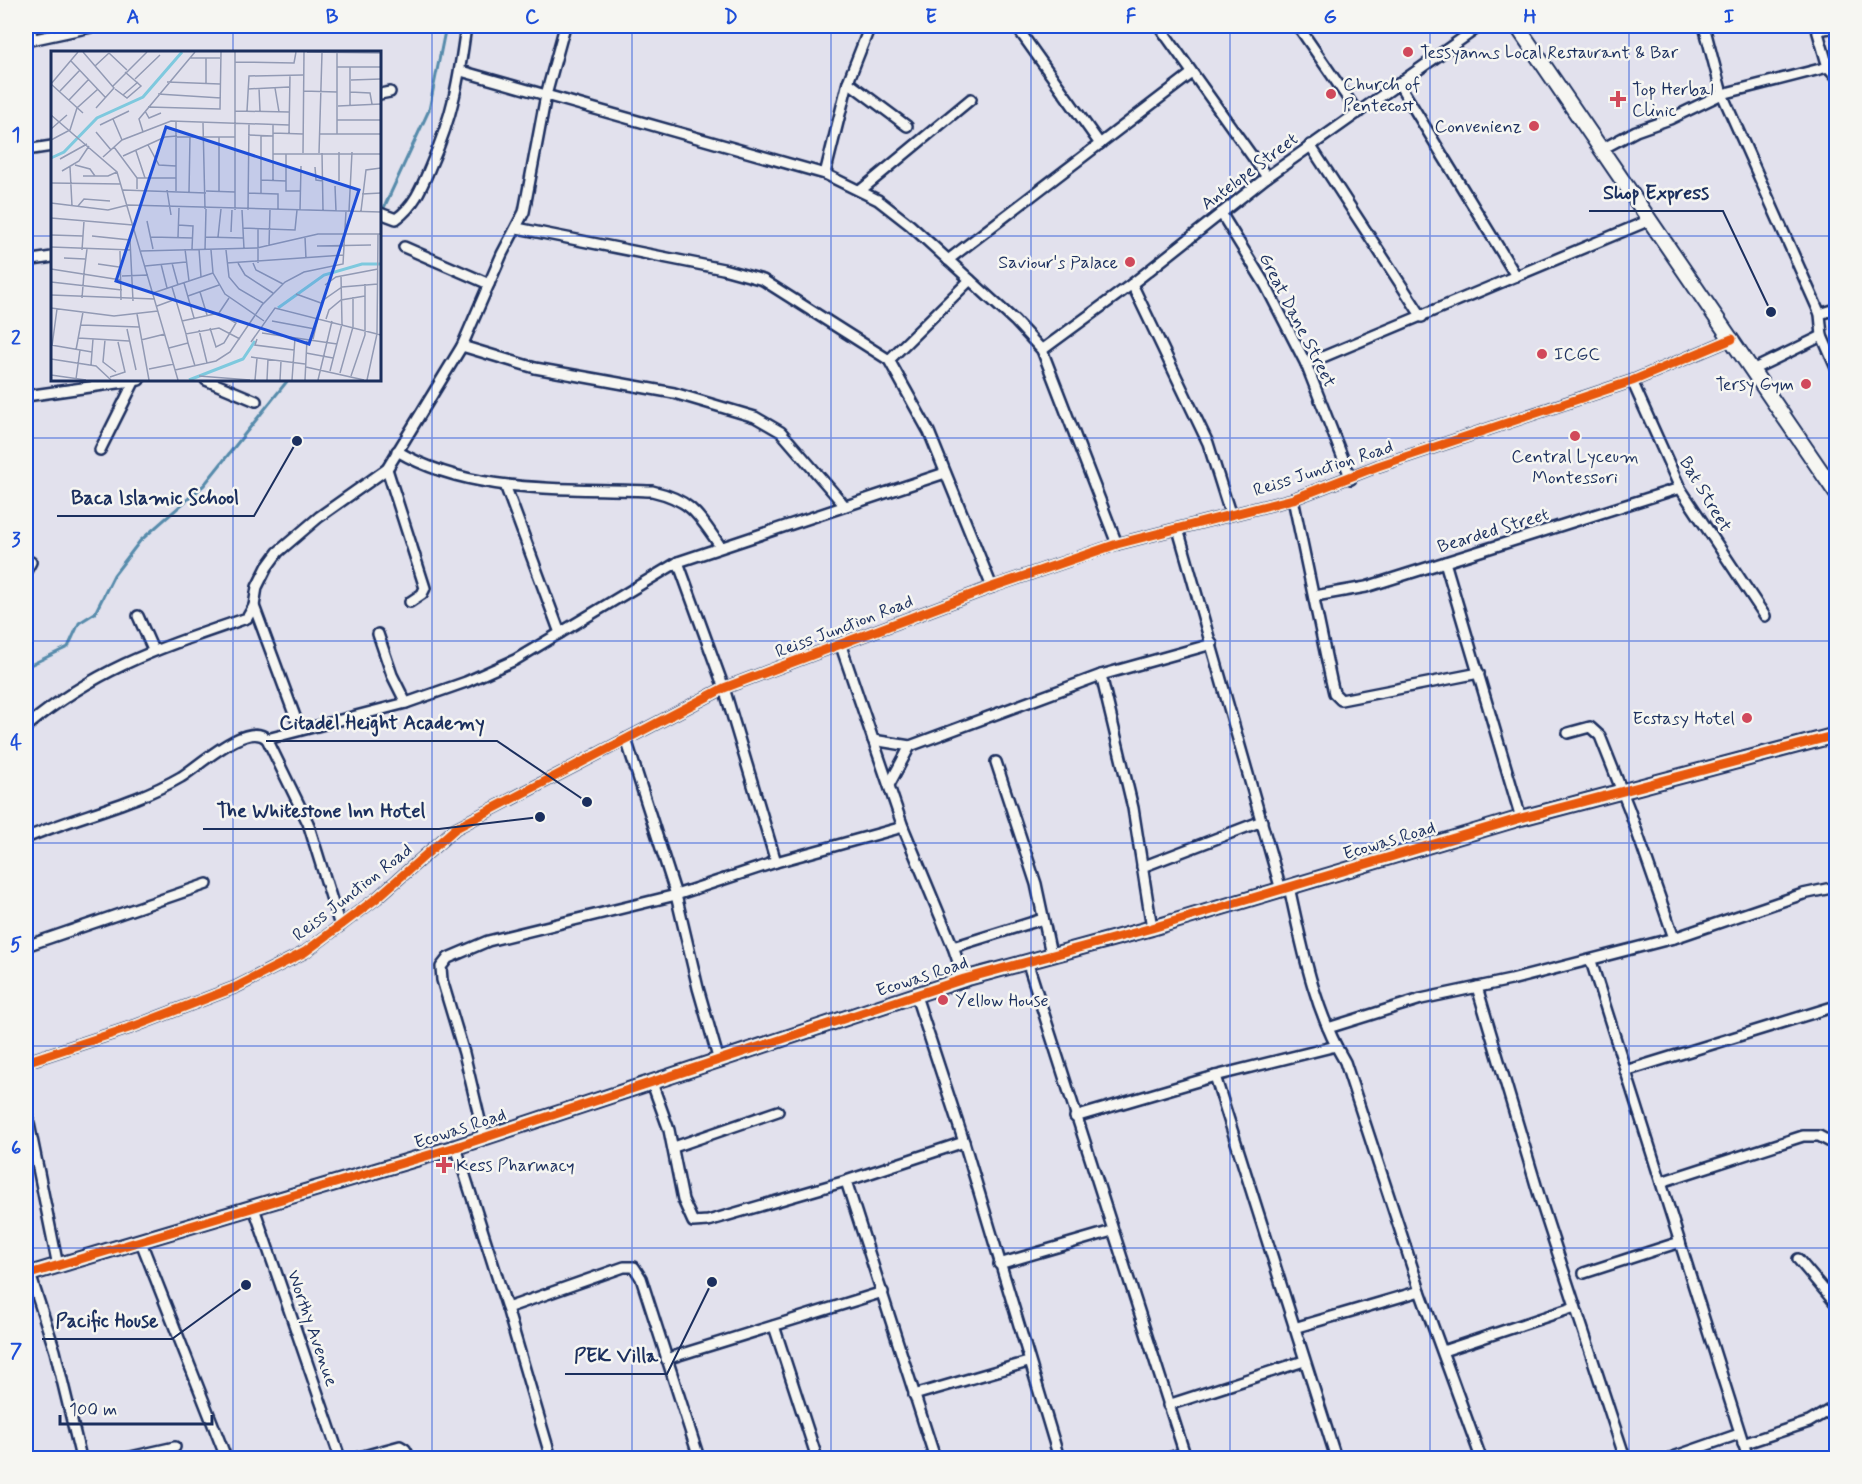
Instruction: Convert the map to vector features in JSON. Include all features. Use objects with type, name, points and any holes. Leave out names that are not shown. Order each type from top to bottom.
[{"type":"street","points":[[30,26],[29,39],[96,26]]},
{"type":"street","points":[[381,213],[396,219],[402,215],[420,191],[447,129],[460,71],[466,26]]},
{"type":"street","points":[[26,727],[77,688],[153,650],[247,618],[254,606],[257,587],[278,552],[319,517],[387,469],[462,346],[517,228],[527,199],[546,95],[565,26]]},
{"type":"street","points":[[825,174],[848,82],[870,26]]},
{"type":"street","points":[[1016,26],[1100,144]]},
{"type":"street","points":[[1159,26],[1191,74],[1267,177]]},
{"type":"street","points":[[1298,26],[1358,113]]},
{"type":"street","name":"Antelope Street","points":[[1042,350],[1132,284],[1310,145],[1480,26]]},
{"type":"street","points":[[1517,26],[1836,493]]},
{"type":"street","points":[[1704,26],[1722,94],[1820,314],[1822,336],[1836,368]]},
{"type":"street","points":[[1836,27],[1817,28],[1828,67],[1836,76]]},
{"type":"street","points":[[1602,149],[1636,131],[1670,119],[1722,94],[1828,67]]},
{"type":"street","points":[[460,71],[825,174],[861,190],[910,225],[1042,350],[1117,544]]},
{"type":"street","points":[[948,260],[1191,74]]},
{"type":"street","points":[[848,82],[907,126]]},
{"type":"street","points":[[1399,84],[1516,276]]},
{"type":"street","points":[[381,94],[390,92]]},
{"type":"street","points":[[861,190],[971,99]]},
{"type":"street","points":[[1310,145],[1422,317]]},
{"type":"street","points":[[26,150],[51,146]]},
{"type":"street","name":"Great Dane Street","points":[[1221,213],[1266,286],[1306,364],[1351,479]]},
{"type":"street","points":[[1306,364],[1650,220]]},
{"type":"street","points":[[517,228],[723,268],[763,280],[889,360],[929,432],[992,587]]},
{"type":"street","points":[[404,247],[489,284]]},
{"type":"street","points":[[26,261],[51,257]]},
{"type":"street","points":[[889,360],[970,280]]},
{"type":"street","points":[[1132,284],[1208,443],[1230,513]]},
{"type":"street","points":[[1820,314],[1836,309]]},
{"type":"street","points":[[1752,370],[1822,336]]},
{"type":"street","name":"Reiss Junction Road","points":[[26,1062],[135,1026],[236,987],[304,952],[340,926],[456,828],[724,688],[841,646],[992,587],[1117,544],[1230,513],[1293,499],[1351,479],[1378,466],[1632,381],[1732,339]]},
{"type":"street","points":[[462,346],[535,368],[674,393],[755,417],[781,432],[845,506]]},
{"type":"street","points":[[26,396],[130,381]]},
{"type":"street","points":[[100,450],[136,381]]},
{"type":"street","points":[[208,381],[256,401]]},
{"type":"street","name":"Bat Street","points":[[1632,381],[1680,488],[1765,616]]},
{"type":"street","points":[[397,451],[437,471],[465,480],[505,485],[652,491],[673,496],[694,508],[720,546]]},
{"type":"street","points":[[387,469],[425,588],[422,594],[410,602]]},
{"type":"street","points":[[267,739],[406,703],[466,682],[515,660],[678,562],[720,546],[945,473]]},
{"type":"street","points":[[505,485],[560,633]]},
{"type":"street","name":"Bearded Street","points":[[1315,596],[1349,592],[1680,488]]},
{"type":"street","points":[[1293,499],[1315,596],[1330,680],[1334,693],[1341,700],[1479,673]]},
{"type":"street","points":[[1178,528],[1262,821],[1328,1028],[1345,1062],[1420,1291],[1481,1458]]},
{"type":"street","points":[[26,571],[31,562]]},
{"type":"street","points":[[678,562],[724,688],[776,862]]},
{"type":"street","points":[[1445,562],[1521,818]]},
{"type":"street","points":[[254,606],[300,730]]},
{"type":"street","points":[[138,616],[153,650]]},
{"type":"street","points":[[378,634],[392,675],[406,703]]},
{"type":"street","points":[[873,740],[910,746],[1101,675],[1212,644]]},
{"type":"street","points":[[841,646],[903,827],[964,979]]},
{"type":"street","points":[[1101,675],[1133,808],[1152,928]]},
{"type":"street","points":[[1836,682],[1836,688]]},
{"type":"street","points":[[1568,733],[1590,727],[1595,729],[1622,792],[1674,938]]},
{"type":"street","points":[[26,838],[154,790],[181,776],[242,736],[255,732],[261,733],[267,739],[308,823],[340,926]]},
{"type":"street","name":"Ecowas Road","points":[[28,1275],[456,1147],[964,979],[1152,928],[1521,818],[1836,735]]},
{"type":"street","points":[[626,739],[676,895],[698,988],[719,1061]]},
{"type":"street","points":[[889,785],[910,746]]},
{"type":"street","points":[[996,762],[1036,884],[1051,954]]},
{"type":"street","points":[[1142,867],[1262,821]]},
{"type":"street","points":[[484,1137],[469,1072],[442,980],[441,967],[448,957],[488,941],[676,895],[776,862],[903,827]]},
{"type":"street","points":[[26,946],[207,884]]},
{"type":"street","points":[[1328,1028],[1421,999],[1591,961],[1674,938],[1803,894],[1836,886]]},
{"type":"street","points":[[953,947],[1043,919]]},
{"type":"street","points":[[1027,961],[1185,1456],[1169,1458]]},
{"type":"street","points":[[1591,961],[1748,1458]]},
{"type":"street","points":[[1477,987],[1515,1118],[1625,1458]]},
{"type":"street","points":[[916,996],[964,1142],[1028,1362],[1059,1458]]},
{"type":"street","points":[[1625,1071],[1836,1006]]},
{"type":"street","points":[[1075,1117],[1215,1076],[1336,1046]]},
{"type":"street","points":[[1215,1076],[1336,1458]]},
{"type":"street","points":[[652,1083],[674,1147],[683,1200],[693,1222],[708,1221],[846,1181],[964,1142]]},
{"type":"street","points":[[26,1109],[58,1266]]},
{"type":"street","points":[[674,1147],[778,1111]]},
{"type":"street","points":[[1661,1182],[1803,1136],[1819,1136],[1836,1145]]},
{"type":"street","points":[[456,1147],[551,1458]]},
{"type":"street","points":[[846,1181],[935,1458]]},
{"type":"street","name":"Worthy Avenue","points":[[254,1208],[340,1458]]},
{"type":"street","points":[[999,1264],[1112,1231]]},
{"type":"street","points":[[141,1242],[225,1455]]},
{"type":"street","points":[[1584,1274],[1680,1242]]},
{"type":"street","points":[[1798,1259],[1836,1304]]},
{"type":"street","points":[[507,1308],[624,1267],[634,1267],[640,1278],[699,1458]]},
{"type":"street","points":[[28,1275],[55,1351],[81,1458]]},
{"type":"street","points":[[1294,1328],[1420,1291]]},
{"type":"street","points":[[666,1359],[883,1292]]},
{"type":"street","points":[[1443,1351],[1575,1306]]},
{"type":"street","points":[[774,1326],[817,1458]]},
{"type":"street","points":[[1168,1405],[1304,1361]]},
{"type":"street","points":[[914,1395],[1028,1362]]},
{"type":"street","points":[[1743,1444],[1809,1422],[1836,1406]]},
{"type":"street","points":[[1670,1458],[1739,1434]]},
{"type":"street","points":[[356,1458],[400,1446],[405,1449],[410,1458]]},
{"type":"street","points":[[126,1458],[175,1447]]},
{"type":"waterway","points":[[382,212],[429,110],[446,26]]},
{"type":"waterway","points":[[26,667],[68,647],[79,623],[95,613],[114,575],[140,541],[204,485],[287,381]]},
{"type":"cycle path","points":[[26,1062],[135,1026],[236,987],[305,952],[377,898],[456,828],[724,688],[992,587],[1117,544],[1293,499],[1378,466],[1632,381],[1732,339]]},
{"type":"cycle path","points":[[26,1275],[456,1147],[964,979],[1152,928],[1521,818],[1836,735]]},
{"type":"place","name":"Tessyanns Local Restaurant & Bar","points":[[1408,52]]},
{"type":"place","name":"Church of Pentecost","points":[[1331,94]]},
{"type":"place","name":"Top Herbal Clinic","points":[[1618,99]]},
{"type":"place","name":"Convenienz","points":[[1534,126]]},
{"type":"place","name":"Saviour's Palace","points":[[1130,262]]},
{"type":"place","name":"Shop Express","points":[[1771,312]]},
{"type":"place","name":"ICGC","points":[[1542,354]]},
{"type":"place","name":"Tersy Gym","points":[[1806,384]]},
{"type":"place","name":"Central Lyceum Montessori","points":[[1575,436]]},
{"type":"place","name":"Baca Islamic School","points":[[297,441]]},
{"type":"place","name":"Ecstasy Hotel","points":[[1747,718]]},
{"type":"place","name":"Citadel Height Academy","points":[[587,802]]},
{"type":"place","name":"The Whitestone Inn Hotel","points":[[540,817]]},
{"type":"place","name":"Yellow House","points":[[943,1000]]},
{"type":"place","name":"Kess Pharmacy","points":[[444,1165]]},
{"type":"place","name":"PEK Villa","points":[[712,1282]]},
{"type":"place","name":"Pacific House","points":[[246,1285]]}]
